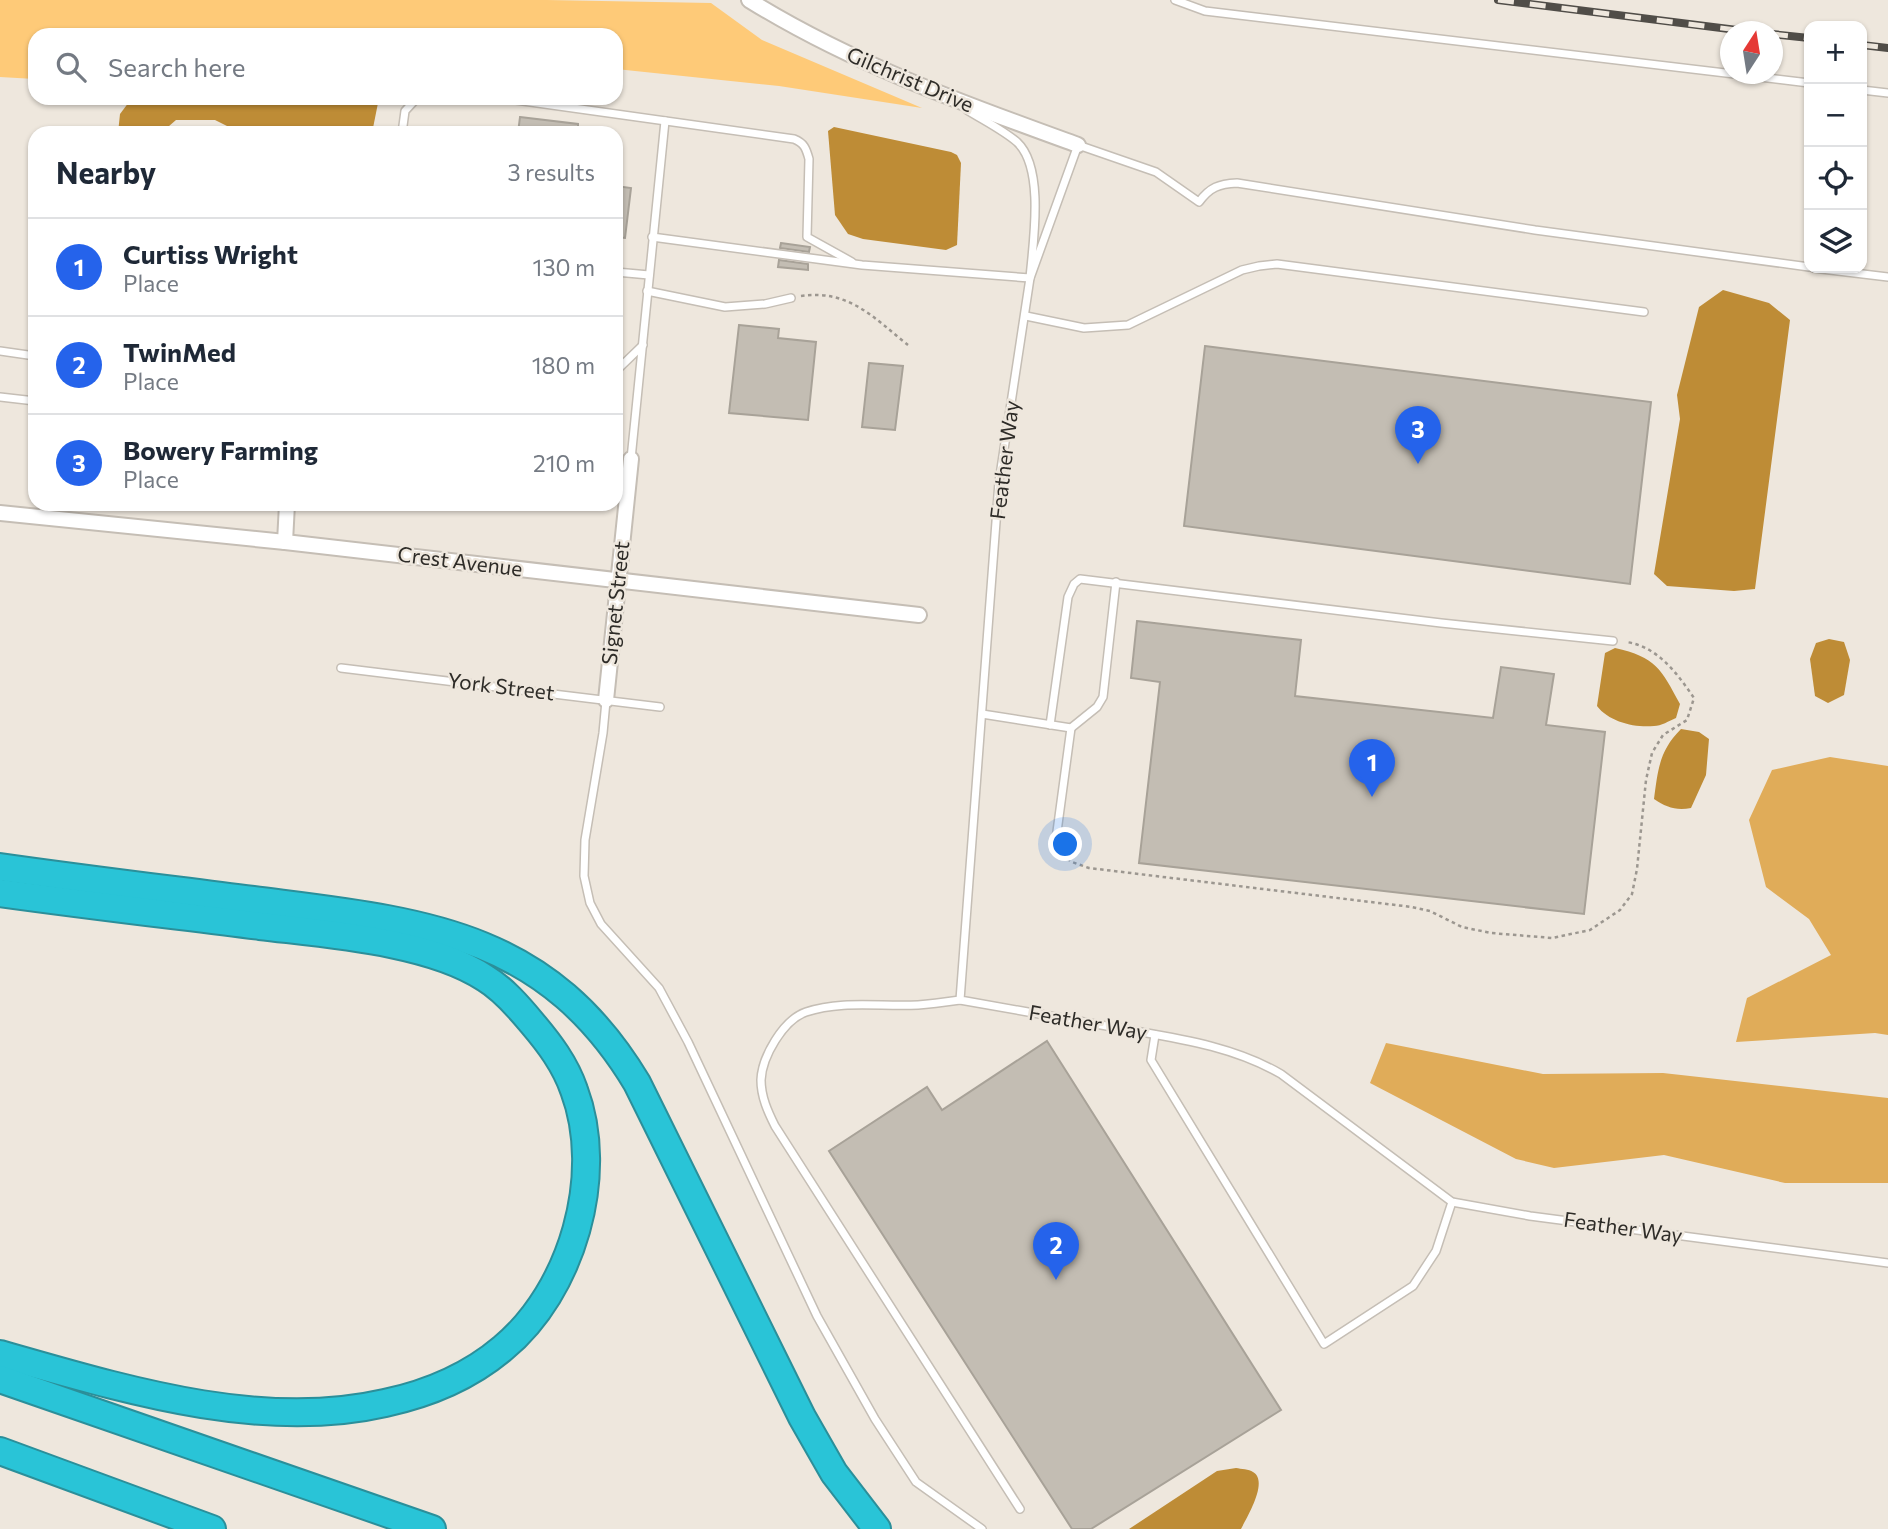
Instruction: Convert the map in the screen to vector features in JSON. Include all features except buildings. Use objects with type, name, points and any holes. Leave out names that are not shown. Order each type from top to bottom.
[{"type":"highway","points":[[0,867],[345,912],[427,926],[501,953],[552,986],[579,1008],[600,1031],[632,1074],[802,1417],[834,1473],[877,1529]]},
{"type":"highway","points":[[0,893],[330,935],[397,946],[460,964],[484,977],[506,995],[548,1042],[565,1068],[576,1094],[585,1153],[584,1184],[574,1238],[565,1266],[547,1299],[505,1347],[479,1367],[420,1393],[349,1409],[249,1409],[156,1397],[0,1354]]},
{"type":"highway","points":[[0,1379],[432,1529]]},
{"type":"highway","points":[[0,1451],[212,1529]]},
{"type":"highway","points":[[0,1460],[85,1490],[172,1529]]},
{"type":"street","name":"Gilchrist Drive","points":[[749,0],[797,30],[952,100],[1078,145]]},
{"type":"street","name":"Signet Street","points":[[606,700],[631,459]]},
{"type":"street","points":[[285,542],[287,511]]},
{"type":"street","name":"Crest Avenue","points":[[0,513],[285,542],[919,615]]},
{"type":"lane","points":[[1175,0],[1205,11],[1804,82]]},
{"type":"lane","points":[[1867,91],[1888,93]]},
{"type":"lane","name":"Feather Way","points":[[952,100],[1017,142],[1029,157],[1033,176],[1034,239],[1026,316],[999,482],[960,1000],[1155,1035],[1233,1051],[1257,1060],[1281,1074],[1452,1202],[1530,1216],[1888,1263]]},
{"type":"lane","points":[[403,126],[405,111],[411,105]]},
{"type":"lane","points":[[552,105],[801,142],[807,149],[809,159],[807,237],[856,264]]},
{"type":"lane","name":"Signet Street","points":[[631,459],[665,121]]},
{"type":"lane","name":"Feather Way","points":[[1030,278],[1078,145]]},
{"type":"lane","points":[[1078,145],[1156,172],[1199,202],[1208,190],[1220,184],[1237,183],[1535,230],[1804,266]]},
{"type":"lane","points":[[652,237],[856,264],[1030,278]]},
{"type":"lane","points":[[1026,316],[1084,328],[1128,325],[1242,270],[1277,264],[1644,312]]},
{"type":"lane","points":[[623,273],[649,275]]},
{"type":"lane","points":[[1857,273],[1888,277]]},
{"type":"lane","points":[[647,294],[725,307],[765,304],[791,298]]},
{"type":"lane","points":[[623,364],[643,345]]},
{"type":"lane","points":[[0,351],[28,355]]},
{"type":"lane","points":[[0,397],[28,400]]},
{"type":"lane","points":[[1050,725],[1070,589],[1080,579],[1441,623],[1613,640]]},
{"type":"lane","points":[[1056,839],[1071,728],[1097,707],[1103,696],[1116,582]]},
{"type":"lane","name":"York Street","points":[[341,668],[660,707]]},
{"type":"lane","points":[[606,700],[585,840],[584,876],[590,903],[601,924],[659,988],[688,1042],[817,1316],[875,1419],[916,1482],[982,1529]]},
{"type":"lane","points":[[982,713],[1071,728]]},
{"type":"lane","points":[[960,1000],[918,1005],[836,1006],[803,1013],[782,1031],[768,1052],[761,1080],[764,1102],[775,1126],[1020,1509]]},
{"type":"lane","points":[[1155,1035],[1151,1060],[1324,1344],[1413,1286],[1436,1251],[1452,1202]]},
{"type":"path","points":[[791,298],[815,294],[839,297],[857,305],[908,345]]},
{"type":"path","points":[[1056,839],[1058,853],[1072,862],[1089,867],[1412,907],[1430,911],[1462,927],[1491,933],[1552,938],[1590,930],[1620,910],[1632,894],[1651,753],[1663,735],[1687,720],[1694,698],[1662,659],[1640,644],[1613,640]]},
{"type":"shaded area","points":[[0,0],[547,0],[711,3],[762,40],[922,108],[779,86],[623,70],[623,28],[28,28],[28,79],[0,77]]},
{"type":"shaded area","points":[[127,105],[378,105],[373,126],[227,126],[215,120],[176,120],[169,126],[119,126],[120,114]]},
{"type":"shaded area","points":[[834,127],[957,155],[961,163],[957,245],[946,250],[863,239],[848,234],[835,215],[828,131]]},
{"type":"shaded area","points":[[1723,290],[1769,303],[1790,320],[1755,589],[1734,591],[1667,586],[1654,574],[1680,419],[1677,395],[1699,307]]},
{"type":"shaded area","points":[[1829,639],[1844,642],[1850,660],[1844,695],[1828,703],[1815,696],[1810,659],[1816,643]]},
{"type":"shaded area","points":[[1615,648],[1640,656],[1656,666],[1680,704],[1676,718],[1657,726],[1631,725],[1602,712],[1597,706],[1605,653]]},
{"type":"shaded area","points":[[1681,729],[1699,732],[1709,739],[1706,775],[1691,808],[1676,809],[1654,799],[1658,770],[1664,753]]},
{"type":"shaded area","points":[[1830,757],[1888,766],[1888,1035],[1875,1033],[1736,1042],[1747,998],[1831,955],[1809,919],[1766,887],[1749,820],[1772,770]]},
{"type":"shaded area","points":[[1386,1043],[1543,1074],[1663,1073],[1888,1098],[1888,1183],[1785,1183],[1664,1155],[1554,1168],[1516,1159],[1370,1083]]},
{"type":"shaded area","points":[[1236,1468],[1253,1472],[1259,1483],[1255,1499],[1241,1529],[1129,1529],[1217,1471]]},
{"type":"railway","points":[[1498,0],[1720,28]]},
{"type":"railway","points":[[1783,35],[1804,37]]},
{"type":"railway","points":[[1867,46],[1888,48]]},
{"type":"place","name":"Bowery Farming","points":[[1418,464]]},
{"type":"place","name":"Curtiss Wright","points":[[1372,797]]},
{"type":"place","name":"TwinMed","points":[[1056,1280]]}]
